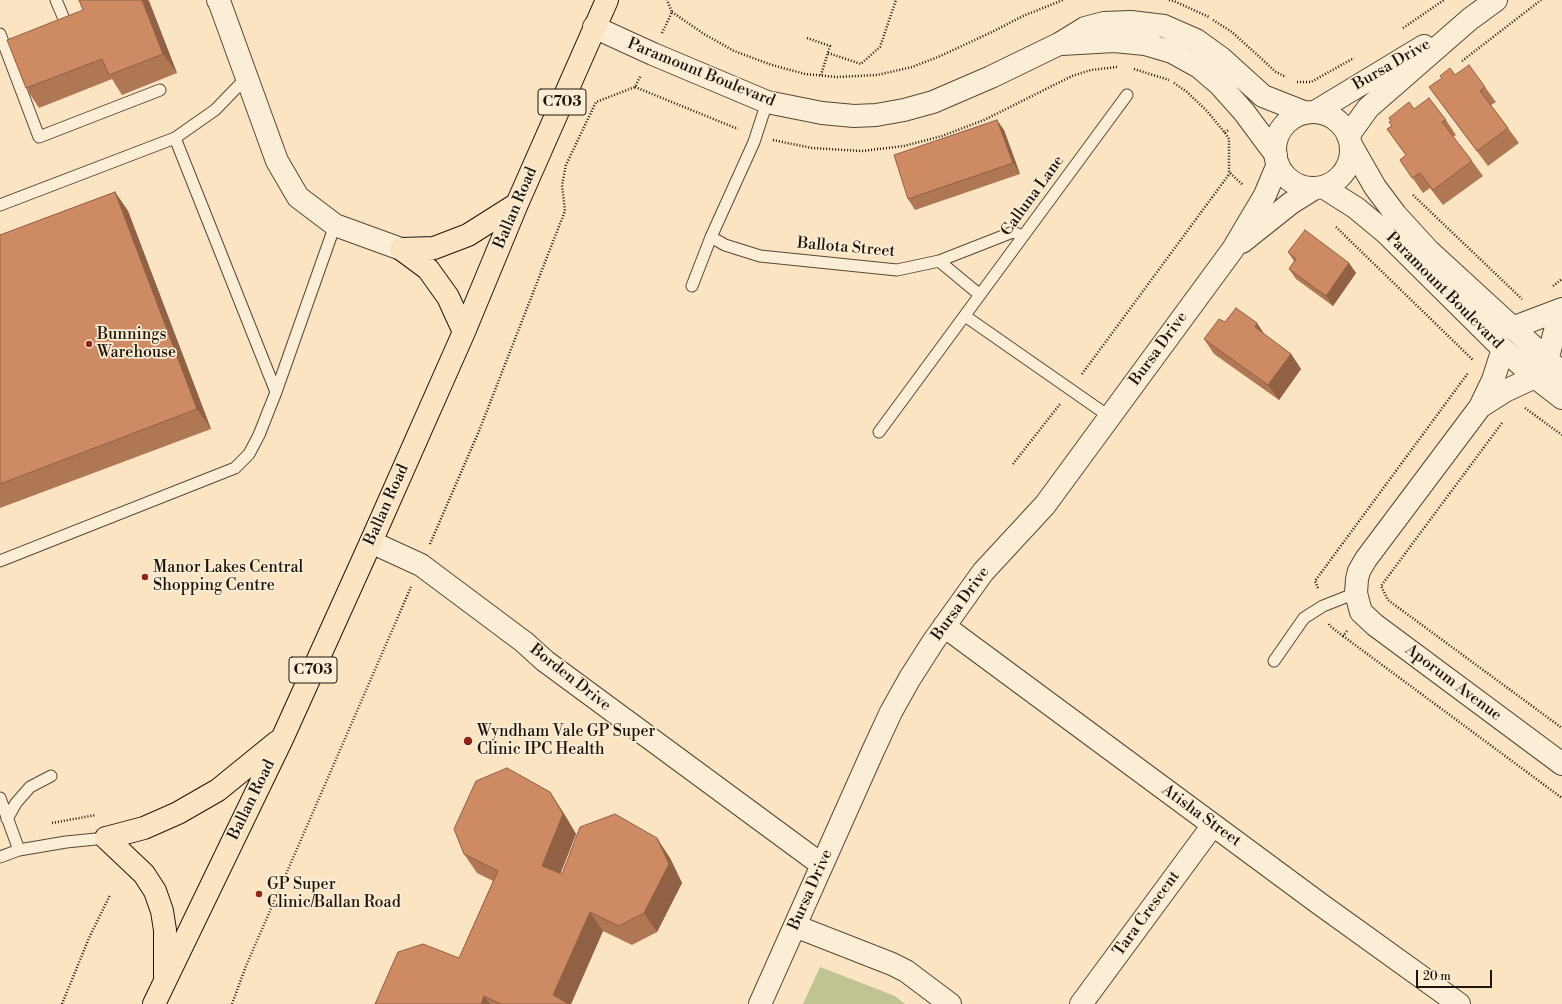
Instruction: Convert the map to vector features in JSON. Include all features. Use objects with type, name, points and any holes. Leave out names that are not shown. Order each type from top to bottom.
[{"type":"main road","name":"Ballan Road","points":[[154,1004],[282,739],[371,542],[464,332],[517,204],[607,0]]},
{"type":"main road","points":[[401,249],[434,248],[468,235],[517,204]]},
{"type":"main road","points":[[401,249],[428,269],[448,297],[464,332]]},
{"type":"main road","points":[[106,838],[144,828],[178,813],[218,790],[282,739]]},
{"type":"main road","points":[[106,838],[144,874],[155,891],[162,911],[165,930],[165,981]]},
{"type":"street","points":[[218,0],[277,161],[298,197],[335,225],[401,249]]},
{"type":"street","name":"Bursa Drive","points":[[1349,141],[1368,108],[1470,19],[1496,0]]},
{"type":"street","name":"Bursa Drive","points":[[1310,112],[1470,19]]},
{"type":"street","name":"Paramount Boulevard","points":[[594,27],[653,54],[767,102],[822,113],[854,116],[876,115],[904,110],[933,102],[957,93],[1059,44],[1085,28],[1104,23],[1131,22],[1164,26],[1196,40],[1221,58],[1263,96],[1310,112]]},
{"type":"street","name":"Paramount Boulevard","points":[[1059,44],[1114,40],[1145,44],[1172,52],[1198,67],[1220,85],[1244,112],[1277,160]]},
{"type":"street","points":[[1310,112],[1323,114],[1335,119],[1344,128],[1349,141],[1350,156],[1348,166],[1333,182],[1319,187],[1306,187],[1289,179],[1283,172],[1277,160],[1276,144],[1280,133],[1286,124],[1295,117],[1310,112]]},
{"type":"street","name":"Paramount Boulevard","points":[[1349,141],[1375,188],[1396,215],[1428,250],[1512,328],[1548,370],[1562,398]]},
{"type":"street","name":"Bursa Drive","points":[[760,1004],[891,712],[910,678],[944,626],[983,572],[1045,505],[1233,249],[1265,195],[1277,160]]},
{"type":"street","name":"Paramount Boulevard","points":[[1319,187],[1356,208],[1385,232],[1503,349],[1548,370]]},
{"type":"street","name":"Bursa Drive","points":[[1233,249],[1291,203],[1319,187]]},
{"type":"street","points":[[1512,328],[1562,309]]},
{"type":"street","points":[[1548,370],[1555,331],[1562,321]]},
{"type":"street","points":[[1499,386],[1503,349]]},
{"type":"street","name":"Aporum Avenue","points":[[1548,370],[1499,386],[1480,407],[1366,559],[1357,579],[1356,593],[1361,612],[1375,625],[1562,764]]},
{"type":"street","name":"Borden Drive","points":[[371,542],[421,565],[524,642],[545,661],[822,866]]},
{"type":"street","name":"Atisha Street","points":[[944,626],[1320,904],[1459,1004]]},
{"type":"street","name":"Tara Crescent","points":[[1081,1004],[1213,825]]},
{"type":"street","points":[[795,926],[892,964],[906,971],[950,1004]]},
{"type":"lane","points":[[53,32],[67,26],[56,0]]},
{"type":"lane","points":[[0,34],[10,49],[39,137],[160,90]]},
{"type":"lane","points":[[0,205],[175,138],[215,110],[247,77]]},
{"type":"lane","name":"Calluna Lane","points":[[879,432],[1127,95]]},
{"type":"lane","points":[[692,286],[711,237],[754,142],[767,102]]},
{"type":"lane","points":[[175,138],[276,392]]},
{"type":"lane","points":[[0,561],[235,468],[249,454],[259,435],[276,392],[335,225]]},
{"type":"lane","name":"Ballota Street","points":[[711,237],[725,245],[760,256],[897,270],[939,261],[1012,232],[1023,236]]},
{"type":"lane","points":[[939,261],[980,295]]},
{"type":"lane","points":[[965,316],[1110,417]]},
{"type":"lane","points":[[1274,661],[1304,618],[1323,606],[1356,593]]},
{"type":"lane","points":[[8,819],[16,802],[30,787],[51,776]]},
{"type":"lane","points":[[0,798],[19,850]]},
{"type":"lane","points":[[0,857],[19,850],[66,842],[106,838]]},
{"type":"path","points":[[667,0],[672,12],[704,34],[734,51],[772,65],[805,74],[837,77],[877,75],[912,67],[978,39],[1023,16],[1063,0]]},
{"type":"path","points":[[828,53],[861,64],[880,47],[896,0]]},
{"type":"path","points":[[1169,0],[1202,13],[1232,32],[1276,72],[1296,82],[1311,82],[1356,57]]},
{"type":"path","points":[[1401,29],[1444,0]]},
{"type":"path","points":[[1460,62],[1541,0]]},
{"type":"path","points":[[232,1004],[246,966],[479,431],[565,211],[562,185],[566,165],[596,102],[635,87],[653,54],[672,12]]},
{"type":"path","points":[[807,38],[830,46],[821,75]]},
{"type":"path","points":[[1013,464],[1070,390],[1230,173]]},
{"type":"path","points":[[1412,194],[1540,317]]},
{"type":"path","points":[[1336,227],[1499,386],[1562,435]]},
{"type":"path","points":[[1503,421],[1381,586],[1388,600],[1562,728]]},
{"type":"path","points":[[1343,636],[1562,798]]},
{"type":"path","points":[[49,824],[101,814]]},
{"type":"path","points":[[62,1004],[89,938],[110,895]]},
{"type":"green space","points":[[820,967],[895,996],[905,1004],[803,1004]]},
{"type":"building","points":[[79,0],[142,0],[163,54],[109,75],[102,59],[26,88],[7,40],[83,10]]},
{"type":"building","points":[[1469,65],[1485,87],[1480,91],[1508,128],[1477,151],[1429,87],[1442,78],[1440,76],[1450,68],[1455,75]]},
{"type":"building","points":[[1429,98],[1446,120],[1442,122],[1472,161],[1433,190],[1420,173],[1412,178],[1400,160],[1406,155],[1387,129],[1392,126],[1389,122],[1391,121],[1389,118],[1409,102],[1414,109]]},
{"type":"building","points":[[997,120],[1013,163],[908,199],[894,155]]},
{"type":"building","name":"Bunnings Warehouse","points":[[115,192],[197,409],[0,484],[0,235]]},
{"type":"building","points":[[1305,230],[1349,263],[1326,296],[1289,269],[1296,259],[1288,252]]},
{"type":"building","points":[[1236,308],[1257,323],[1255,327],[1291,354],[1268,385],[1204,339],[1219,319],[1225,322]]},
{"type":"building","points":[[507,768],[550,792],[563,814],[542,866],[562,874],[580,827],[615,814],[657,838],[669,864],[644,913],[619,926],[590,912],[553,995],[569,1004],[501,1004],[484,996],[481,1004],[375,1004],[398,952],[423,944],[459,958],[498,871],[464,854],[454,829],[476,781]]},
{"type":"place","name":"Bunnings Warehouse","points":[[89,344]]},
{"type":"place","name":"Manor Lakes Central Shopping Centre","points":[[145,577]]},
{"type":"place","name":"Wyndham Vale GP Super Clinic IPC Health","points":[[468,741]]},
{"type":"place","name":"GP Super Clinic/Ballan Road","points":[[259,894]]}]
